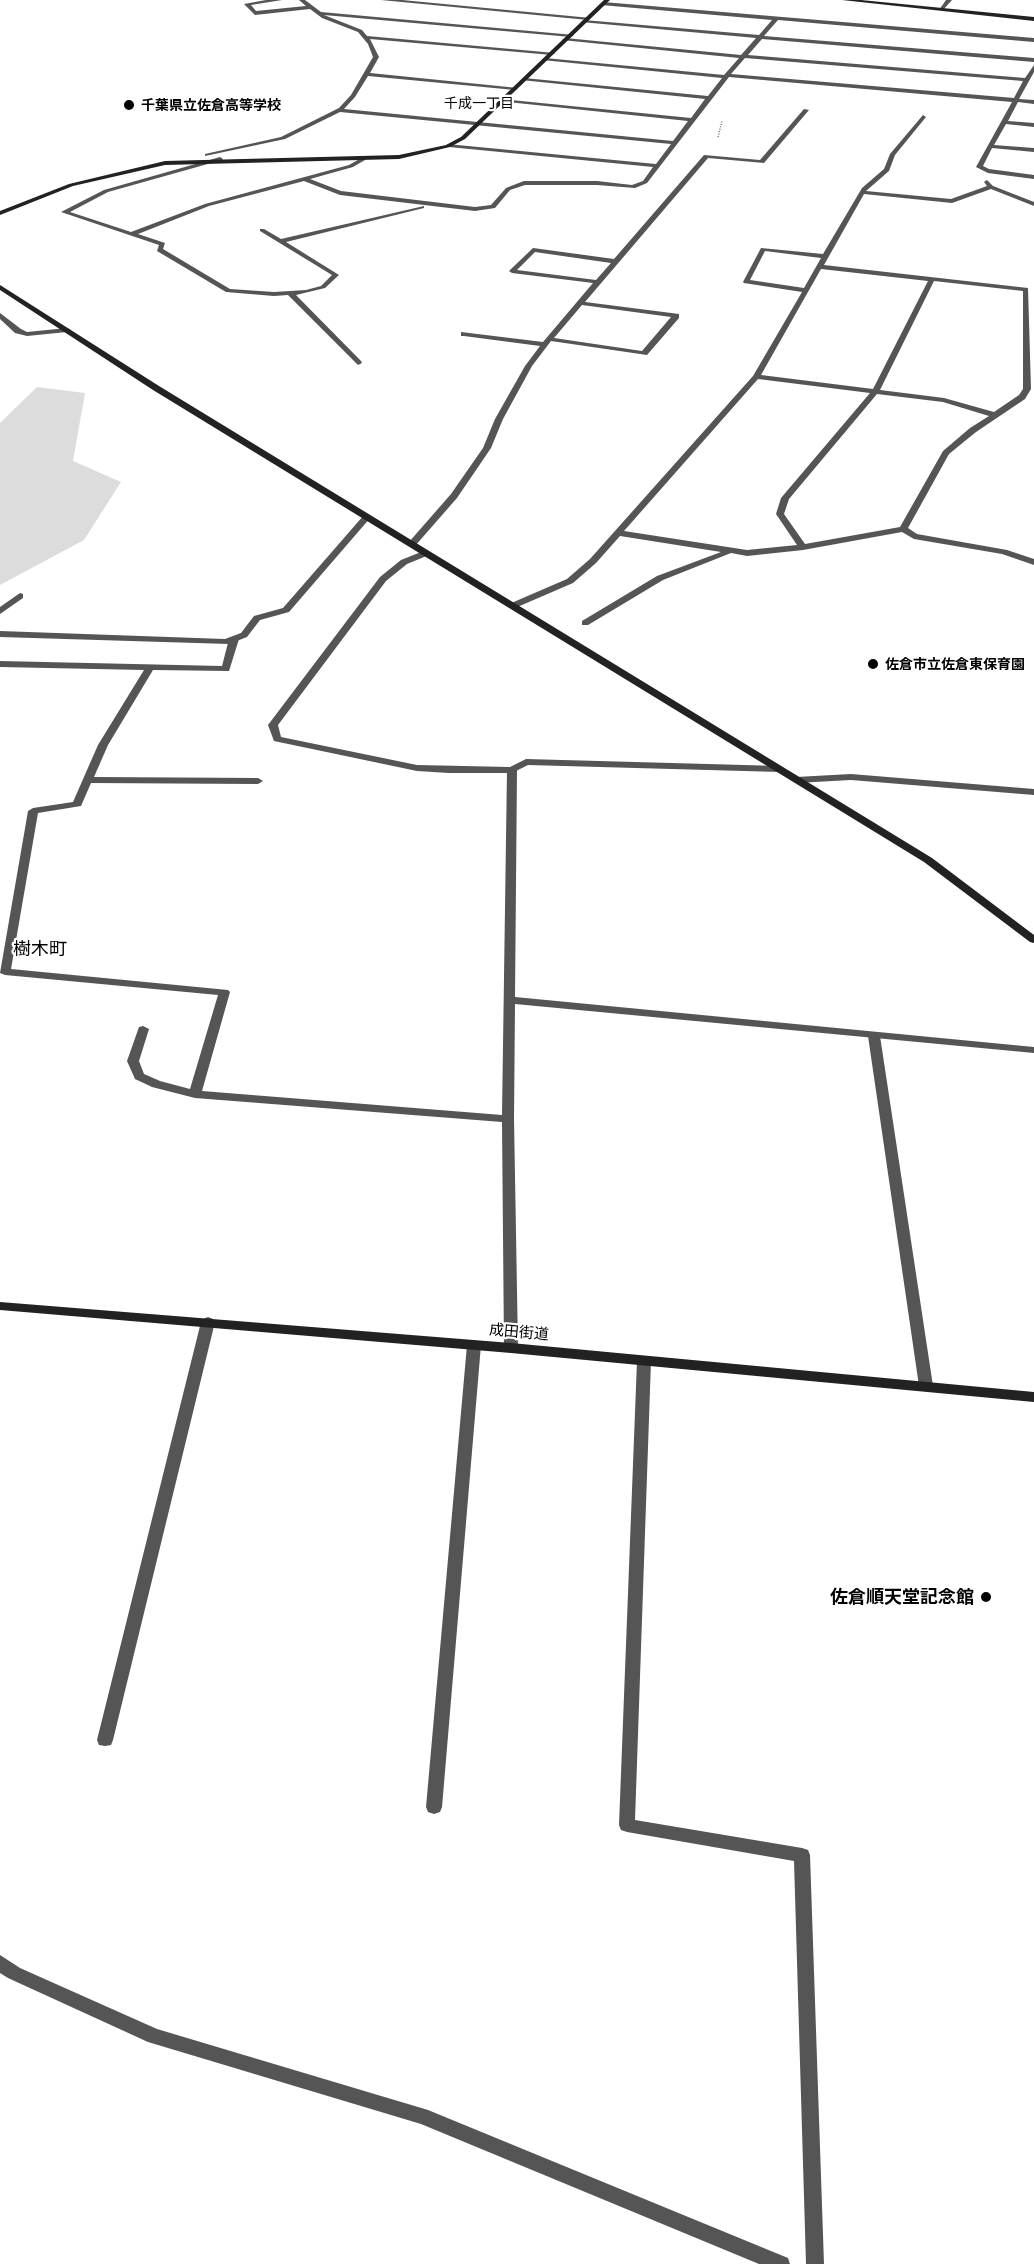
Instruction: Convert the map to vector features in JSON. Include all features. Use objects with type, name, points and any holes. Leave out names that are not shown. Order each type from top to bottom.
[{"type":"street","points":[[279,0],[247,4],[255,13],[312,7]]},
{"type":"street","points":[[201,160],[198,158],[283,138],[338,110],[353,96],[376,57],[371,44],[360,31],[324,17],[302,0]]},
{"type":"street","points":[[384,0],[760,37],[1034,60]]},
{"type":"street","points":[[845,0],[1034,19]]},
{"type":"street","points":[[941,9],[949,0]]},
{"type":"street","points":[[0,213],[71,185],[165,163],[220,159],[363,159],[426,153],[450,146],[463,138],[516,88],[603,1],[776,19],[1034,40]]},
{"type":"street","points":[[318,12],[570,35]]},
{"type":"street","points":[[305,179],[340,193],[430,206],[475,209],[493,207],[508,189],[524,183],[597,183],[633,187],[645,182],[726,76],[776,19]]},
{"type":"street","points":[[364,37],[552,53]]},
{"type":"street","points":[[565,40],[1027,81]]},
{"type":"street","points":[[545,60],[1034,102]]},
{"type":"street","points":[[1034,67],[979,167],[988,171],[1034,177]]},
{"type":"street","points":[[366,74],[516,88]]},
{"type":"street","points":[[524,80],[709,98]]},
{"type":"street","points":[[501,101],[692,120]]},
{"type":"street","points":[[338,110],[675,143]]},
{"type":"street","points":[[412,544],[454,496],[487,448],[499,419],[547,342],[706,156],[762,162],[806,110]]},
{"type":"street","points":[[512,606],[570,581],[594,561],[756,377],[862,192],[887,170],[892,155],[923,117]]},
{"type":"street","points":[[1003,122],[1034,125]]},
{"type":"street","points":[[450,146],[657,166]]},
{"type":"street","points":[[990,146],[1034,150]]},
{"type":"street","points":[[220,159],[106,191],[64,212],[163,244],[159,250],[228,291],[247,294],[290,293],[323,287],[336,275],[262,230]]},
{"type":"street","points":[[131,234],[207,205],[351,166],[363,159]]},
{"type":"street","points":[[988,171],[986,179],[991,187],[1034,204]]},
{"type":"street","points":[[862,192],[952,201],[991,187]]},
{"type":"street","points":[[280,241],[430,206]]},
{"type":"street","points":[[806,290],[746,282],[764,249],[826,256]]},
{"type":"street","points":[[598,282],[513,271],[533,250],[615,261]]},
{"type":"street","points":[[819,267],[1026,288],[1030,391],[946,453],[903,529]]},
{"type":"street","points":[[803,547],[780,514],[785,498],[876,391],[932,279]]},
{"type":"street","points":[[0,287],[367,517],[928,860],[1034,940]]},
{"type":"street","points":[[290,293],[358,363]]},
{"type":"street","points":[[464,334],[644,353],[676,316],[580,303]]},
{"type":"street","points":[[0,315],[18,331],[27,334],[67,330]]},
{"type":"street","points":[[756,377],[944,400],[995,415]]},
{"type":"street","points":[[0,634],[226,642],[244,635],[257,618],[286,610],[367,517]]},
{"type":"street","points":[[618,533],[729,552],[756,553],[903,529],[914,536],[1004,552],[1034,562]]},
{"type":"street","points":[[585,622],[660,578],[729,552]]},
{"type":"street","points":[[426,553],[404,562],[383,579],[273,726],[277,739],[417,768],[512,770],[526,762],[780,769]]},
{"type":"street","points":[[0,611],[20,596]]},
{"type":"street","points":[[0,664],[226,669],[234,639]]},
{"type":"street","points":[[150,667],[103,745],[77,804],[33,811],[5,972],[224,992],[195,1094]]},
{"type":"street","points":[[511,1348],[508,1119],[512,770]]},
{"type":"street","points":[[796,780],[851,777],[1034,792]]},
{"type":"street","points":[[87,780],[258,781]]},
{"type":"street","points":[[509,1000],[1034,1050]]},
{"type":"street","points":[[143,1029],[133,1061],[139,1076],[156,1084],[195,1094],[508,1119]]},
{"type":"street","points":[[874,1036],[926,1386]]},
{"type":"street","name":"成田街道","points":[[0,1306],[511,1348],[1034,1397]]},
{"type":"street","points":[[105,1740],[208,1322]]},
{"type":"street","points":[[434,1807],[474,1345]]},
{"type":"street","points":[[644,1361],[627,1825],[802,1855],[815,2264]]},
{"type":"street","points":[[0,1963],[14,1973],[154,2036],[422,2115],[781,2264]]},
{"type":"shaded area","points":[[37,387],[85,393],[73,461],[121,482],[84,540],[0,585],[0,423]]},
{"type":"place","name":"千葉県立佐倉高等学校","points":[[129,105]]},
{"type":"place","name":"佐倉市立佐倉東保育園","points":[[873,664]]},
{"type":"place","name":"佐倉順天堂記念館","points":[[986,1597]]},
{"type":"district","name":"千成一丁目","points":[[479,103]]},
{"type":"district","name":"樹木町","points":[[40,949]]}]
